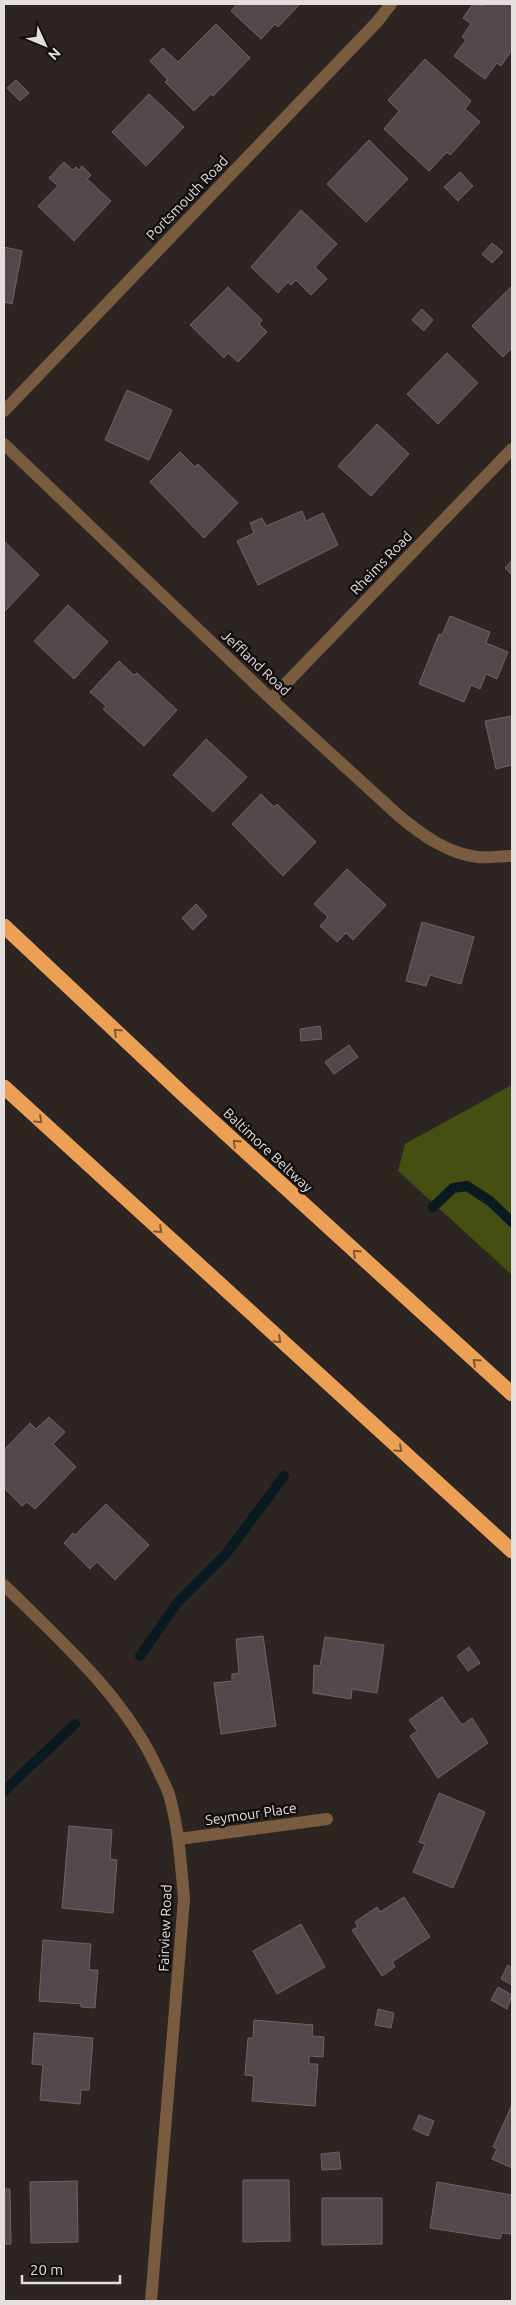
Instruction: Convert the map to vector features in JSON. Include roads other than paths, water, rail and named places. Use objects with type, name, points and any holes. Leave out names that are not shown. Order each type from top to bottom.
[{"type":"highway","name":"Baltimore Beltway","points":[[4,926],[208,1117],[512,1394]]},
{"type":"highway","points":[[4,1087],[512,1552]]},
{"type":"street","name":"Portsmouth Road","points":[[4,411],[370,29],[391,4]]},
{"type":"street","name":"Jeffland Road","points":[[4,444],[270,698],[421,834],[449,849],[478,857],[512,856]]},
{"type":"street","name":"Rheims Road","points":[[270,698],[512,449]]},
{"type":"street","name":"Fairview Road","points":[[4,1586],[74,1654],[121,1708],[149,1750],[166,1789],[179,1840],[184,1899],[151,2301]]},
{"type":"street","name":"Seymour Place","points":[[179,1840],[327,1819]]},
{"type":"waterway","points":[[433,1207],[453,1188],[467,1186],[490,1201],[512,1222]]},
{"type":"waterway","points":[[140,1656],[177,1603],[226,1554],[284,1476]]},
{"type":"waterway","points":[[4,1791],[75,1724]]}]
